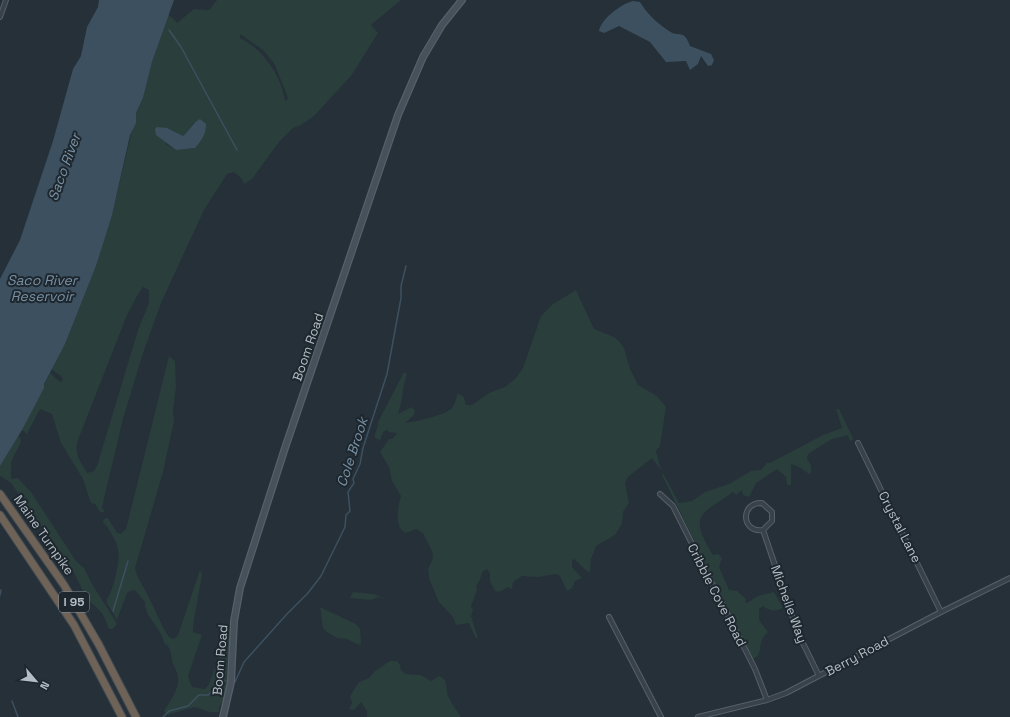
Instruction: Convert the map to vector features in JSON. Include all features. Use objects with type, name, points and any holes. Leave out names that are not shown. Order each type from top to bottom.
[{"type":"highway","name":"Maine Turnpike","points":[[0,494],[64,585],[99,644],[136,717]]},
{"type":"highway","name":"Maine Turnpike","points":[[0,515],[74,626],[122,717]]},
{"type":"street","points":[[0,17],[6,0]]},
{"type":"street","name":"Boom Road","points":[[223,717],[231,682],[234,621],[240,588],[290,434],[398,115],[427,49],[442,25],[462,0]]},
{"type":"street","name":"Crystal Lane","points":[[858,443],[941,612]]},
{"type":"street","name":"Cribble Cove Road","points":[[660,494],[673,506],[724,611],[755,669],[767,700]]},
{"type":"street","points":[[762,503],[772,512],[772,521],[763,530],[754,530],[747,524],[745,515],[750,506],[754,504],[762,503]]},
{"type":"street","name":"Michelle Way","points":[[763,530],[798,633],[819,676]]},
{"type":"street","name":"Berry Road","points":[[698,717],[767,700],[786,693],[941,612],[1010,578]]},
{"type":"street","points":[[609,617],[661,717]]},
{"type":"green space","points":[[217,0],[401,0],[371,25],[378,33],[351,76],[314,116],[301,125],[293,128],[279,142],[252,179],[244,184],[241,178],[235,173],[233,172],[227,174],[204,210],[161,303],[143,353],[123,419],[102,507],[105,512],[100,512],[95,504],[91,503],[83,479],[61,443],[52,414],[40,409],[27,434],[22,430],[50,373],[60,382],[63,380],[61,376],[51,369],[65,344],[96,266],[116,198],[136,113],[143,98],[152,62],[168,15],[177,23],[194,9],[209,10]],"holes":[[[240,34],[263,50],[274,63],[288,98],[286,101],[281,85],[270,64],[260,52],[240,38]],[[194,122],[195,148],[176,150],[166,144],[167,128],[183,136],[188,133]],[[143,287],[149,290],[149,303],[138,330],[97,466],[94,471],[87,473],[77,454],[78,440],[127,315]]]},
{"type":"green space","points":[[576,290],[594,329],[614,337],[619,341],[624,348],[630,369],[638,385],[657,396],[666,407],[660,446],[656,451],[661,470],[652,458],[628,477],[625,483],[629,503],[623,512],[622,524],[615,535],[596,546],[591,559],[590,572],[574,559],[572,560],[572,567],[582,578],[575,581],[572,588],[567,591],[560,576],[556,574],[538,577],[522,576],[513,582],[512,589],[508,587],[499,592],[495,591],[490,581],[490,573],[487,569],[482,572],[480,580],[476,586],[477,590],[471,606],[473,610],[471,616],[478,638],[475,637],[469,623],[456,625],[453,617],[439,602],[430,581],[428,569],[433,558],[432,551],[423,533],[416,529],[406,533],[399,526],[398,516],[401,496],[392,481],[389,467],[380,452],[389,439],[392,439],[397,433],[389,432],[387,430],[383,432],[380,440],[375,438],[378,422],[404,372],[407,374],[398,414],[412,407],[415,411],[414,415],[405,423],[430,418],[448,411],[455,403],[458,393],[464,397],[466,405],[472,405],[489,393],[505,387],[515,379],[523,368],[541,316],[553,304]]},
{"type":"green space","points":[[169,356],[175,361],[176,387],[173,410],[174,421],[163,472],[135,568],[163,627],[169,637],[174,639],[178,635],[200,570],[202,574],[193,632],[202,635],[188,676],[192,687],[205,689],[209,684],[230,625],[228,677],[224,699],[219,707],[219,712],[212,712],[194,707],[167,715],[164,711],[172,699],[178,685],[178,676],[173,664],[170,650],[164,643],[160,632],[147,613],[145,602],[135,590],[130,591],[127,593],[117,620],[107,603],[107,599],[116,575],[119,554],[114,539],[103,522],[104,519],[108,518],[117,533],[121,534],[126,529]]},
{"type":"green space","points":[[836,409],[839,409],[853,438],[852,441],[849,440],[848,435],[832,439],[808,454],[807,458],[811,466],[811,472],[809,474],[799,467],[791,464],[791,485],[787,485],[786,477],[777,469],[756,483],[749,497],[743,495],[742,490],[736,495],[733,492],[706,511],[702,516],[700,523],[701,531],[713,555],[718,554],[722,558],[719,567],[729,590],[737,591],[746,599],[745,602],[747,603],[758,596],[774,592],[783,608],[773,610],[763,606],[759,609],[759,620],[768,632],[762,639],[759,654],[752,659],[662,475],[663,473],[679,503],[692,501],[705,492],[729,484],[751,471],[761,470],[767,463],[772,462],[823,435],[842,428]]},
{"type":"green space","points":[[18,436],[20,437],[21,442],[11,462],[11,478],[18,478],[31,492],[76,561],[84,568],[92,584],[117,624],[113,629],[109,629],[101,612],[86,597],[71,569],[63,559],[57,555],[54,544],[11,483],[0,476],[0,466]]},
{"type":"green space","points":[[353,592],[374,594],[390,601],[378,597],[371,600],[350,598]]},
{"type":"green space","points":[[320,607],[356,624],[360,629],[361,643],[359,645],[347,639],[337,638],[327,632],[323,628]]},
{"type":"green space","points":[[390,661],[397,661],[401,670],[405,674],[421,675],[431,681],[439,676],[442,677],[446,682],[449,698],[461,717],[367,717],[367,711],[361,702],[354,710],[349,709],[352,703],[350,696],[359,682],[369,678],[375,671]]},
{"type":"water","name":"Saco River Reservoir","points":[[99,0],[174,0],[152,62],[143,98],[136,113],[136,123],[130,135],[112,215],[96,266],[65,344],[44,384],[44,388],[22,430],[0,466],[0,279],[20,240],[53,141],[73,69],[81,56],[87,27],[98,7]]},
{"type":"water","points":[[633,1],[640,2],[660,25],[672,33],[683,35],[688,40],[690,46],[711,54],[714,60],[712,65],[708,66],[701,56],[698,64],[690,70],[686,61],[666,62],[650,42],[619,26],[604,33],[599,31],[607,17],[623,5]]},
{"type":"water","points":[[200,119],[206,124],[205,131],[202,140],[195,148],[176,150],[156,135],[155,129],[157,127],[167,128],[183,136]]},
{"type":"waterway","points":[[169,30],[181,47],[237,150]]},
{"type":"waterway","name":"Cole Brook","points":[[235,682],[244,662],[308,593],[321,576],[345,527],[346,515],[350,511],[348,492],[354,483],[353,479],[360,464],[363,448],[387,374],[401,298],[401,286],[406,266]]},
{"type":"waterway","points":[[113,611],[128,561]]},
{"type":"waterway","points":[[0,595],[1,590]]},
{"type":"waterway","name":"Cole Brook","points":[[163,717],[169,711],[188,706],[199,695],[208,695],[222,682],[226,681]]},
{"type":"waterway","points":[[12,701],[18,717]]},
{"type":"water label","name":"Saco River","points":[[64,167]]}]
